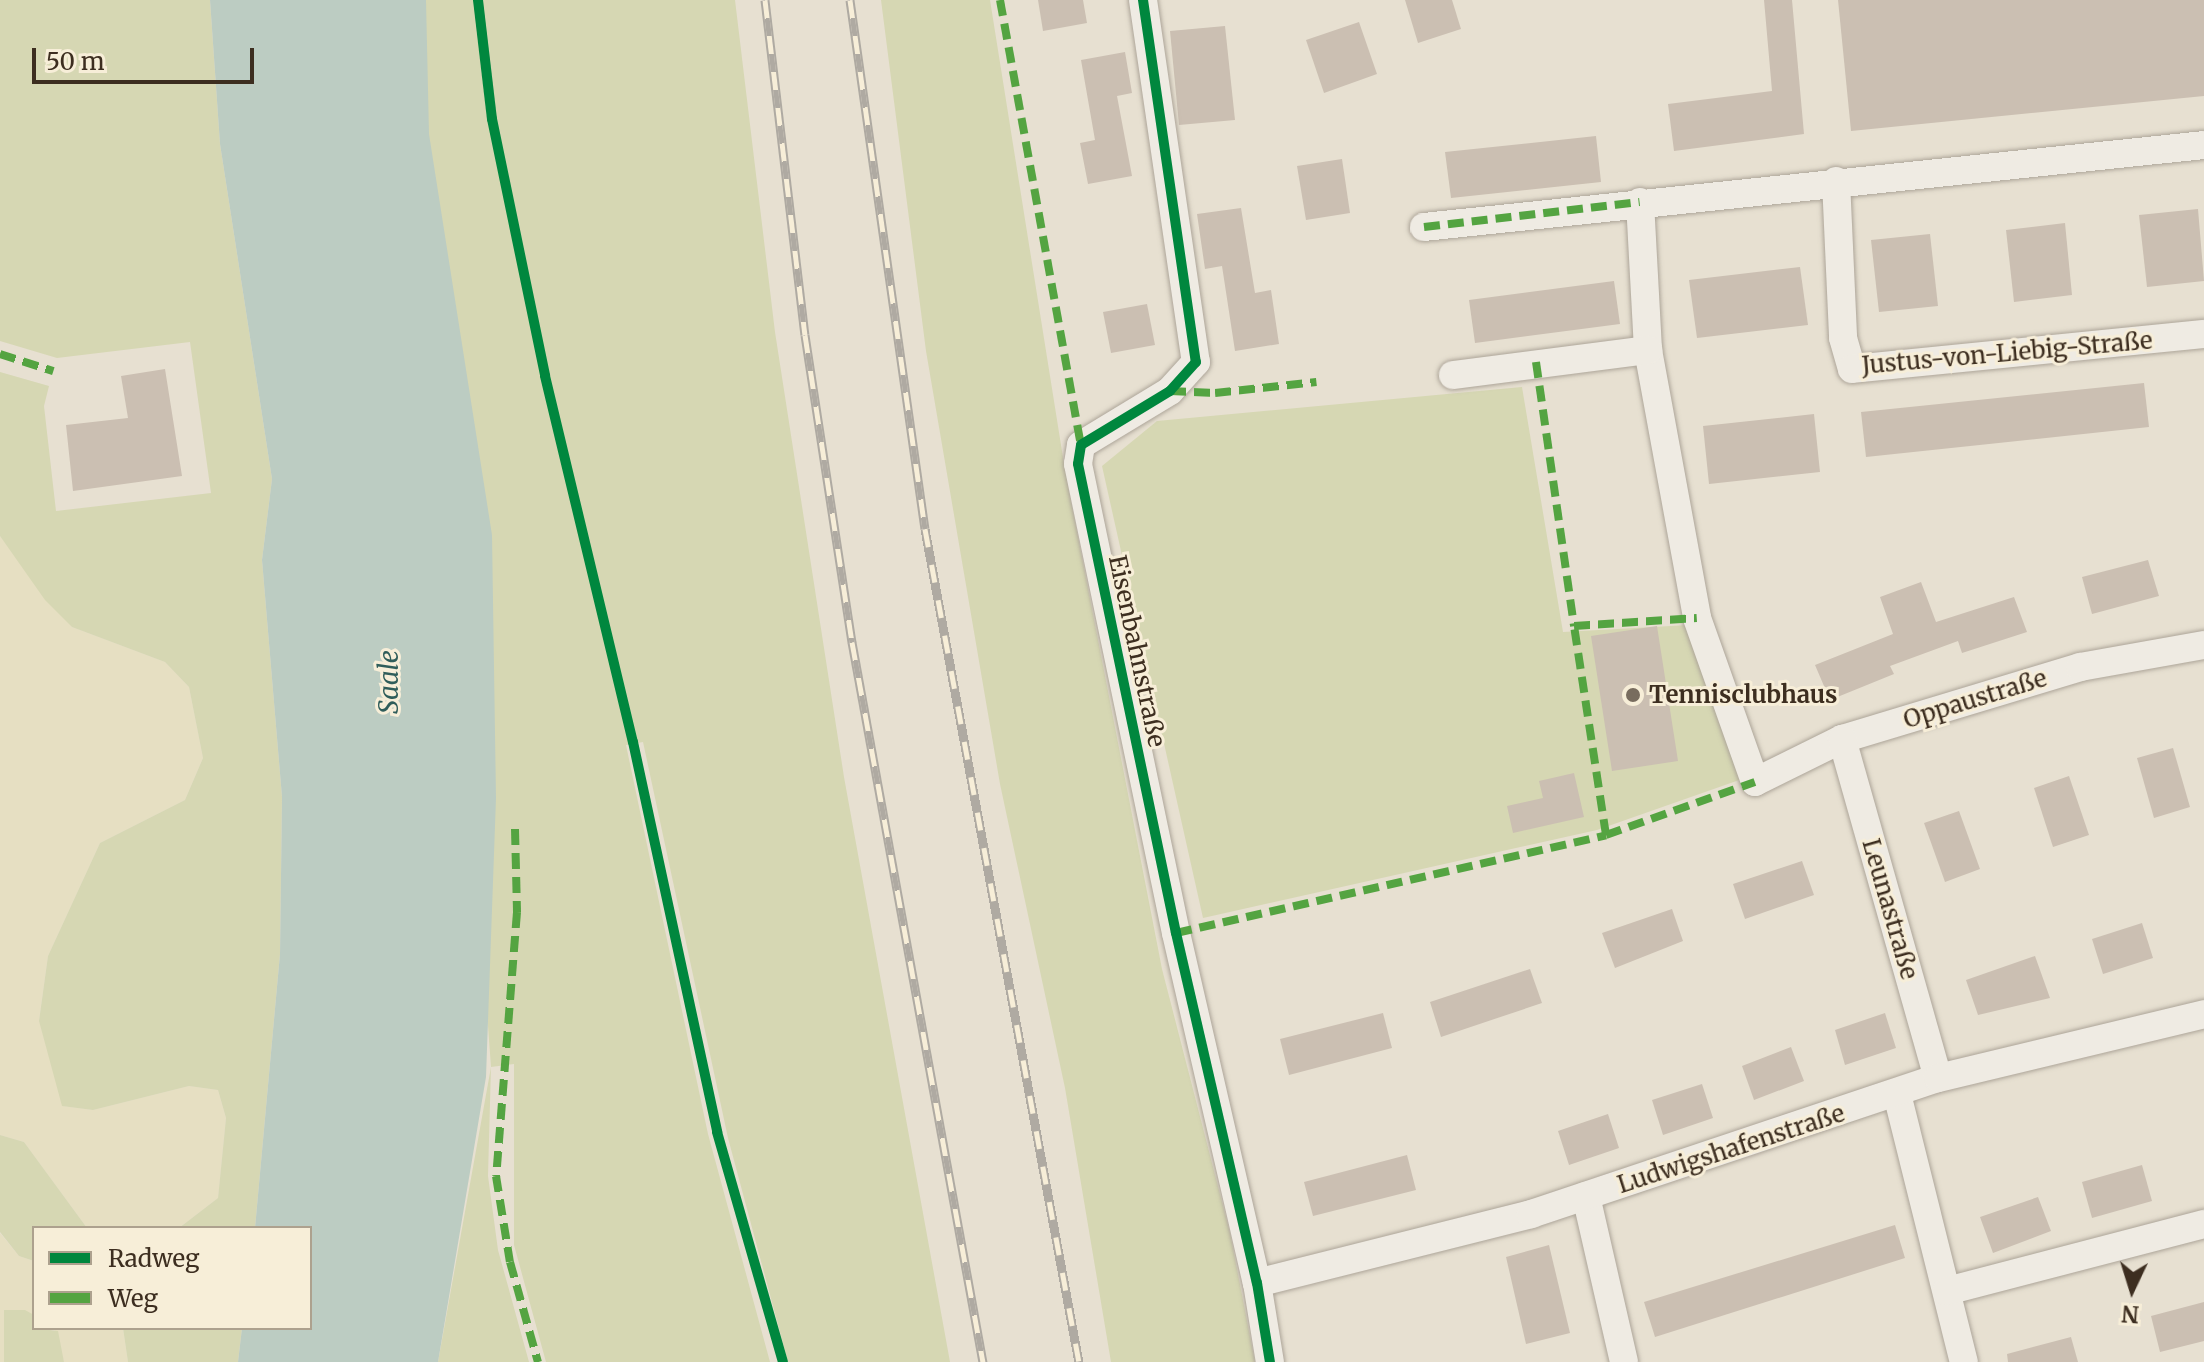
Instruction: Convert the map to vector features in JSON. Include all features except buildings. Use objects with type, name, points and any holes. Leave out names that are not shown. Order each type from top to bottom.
[{"type":"street","name":"Eisenbahnstraße","points":[[1144,0],[1196,362],[1170,391],[1081,445],[1078,464],[1176,933],[1257,1283],[1270,1362]]},
{"type":"street","points":[[1424,227],[1836,181],[2204,145]]},
{"type":"street","name":"Justus-von-Liebig-Straße","points":[[1836,181],[1843,338],[1852,369],[2204,334]]},
{"type":"street","points":[[1453,375],[1648,350],[1640,202]]},
{"type":"street","name":"Oppaustraße","points":[[1648,350],[1697,618],[1755,782],[1842,739],[2080,667],[2204,645]]},
{"type":"street","name":"Leunastraße","points":[[1842,739],[1938,1078]]},
{"type":"street","name":"Ludwigshafenstraße","points":[[1257,1283],[1586,1196],[1938,1078],[2204,1014]]},
{"type":"street","points":[[1897,1094],[1964,1362]]},
{"type":"street","points":[[1586,1196],[1624,1362]]},
{"type":"street","points":[[1947,1291],[2204,1224]]},
{"type":"shaded area","points":[[0,536],[72,627],[165,662],[189,687],[203,758],[185,800],[100,843],[48,956],[39,1020],[63,1106],[93,1110],[189,1086],[218,1090],[226,1118],[218,1198],[182,1226],[86,1226],[24,1142],[0,1135]]},
{"type":"shaded area","points":[[0,1233],[19,1256],[32,1260],[32,1315],[4,1310],[4,1362],[0,1362]]},
{"type":"shaded area","points":[[55,1330],[123,1330],[128,1362],[64,1362]]},
{"type":"green space","points":[[0,0],[210,0],[220,144],[272,479],[262,560],[282,797],[280,954],[255,1226],[182,1226],[218,1198],[226,1118],[218,1090],[189,1086],[93,1110],[62,1106],[39,1021],[48,956],[100,843],[185,800],[203,758],[189,687],[165,662],[72,627],[45,600],[0,536],[0,372],[49,386],[44,406],[56,511],[211,493],[190,342],[57,358],[0,341]]},
{"type":"green space","points":[[419,0],[735,0],[775,332],[844,777],[950,1362],[788,1362],[728,1138],[643,742],[626,745],[708,1134],[770,1362],[546,1362],[514,1245],[514,1064],[491,1067],[421,115]]},
{"type":"green space","points":[[881,0],[990,0],[1065,470],[1162,969],[1230,1233],[1255,1362],[1111,1362],[1065,1088],[1000,784],[926,351]]},
{"type":"green space","points":[[1522,387],[1563,632],[1689,625],[1745,778],[1597,830],[1203,918],[1102,466],[1157,421]]},
{"type":"green space","points":[[491,1067],[488,1176],[498,1250],[529,1362],[438,1362]]},
{"type":"green space","points":[[0,1135],[24,1142],[86,1226],[32,1226],[32,1260],[19,1256],[0,1232]]},
{"type":"green space","points":[[4,1310],[25,1310],[32,1314],[32,1330],[58,1331],[64,1362],[4,1362]]},
{"type":"green space","points":[[123,1330],[242,1330],[238,1362],[128,1362]]},
{"type":"water","name":"Saale","points":[[210,0],[426,0],[429,134],[492,535],[496,798],[486,1077],[438,1362],[238,1362],[242,1330],[312,1330],[312,1226],[255,1226],[280,954],[282,797],[262,560],[272,479],[220,144]]},
{"type":"railway","points":[[765,0],[805,335],[852,642],[983,1362]]},
{"type":"railway","points":[[850,0],[925,529],[1079,1362]]},
{"type":"marked path","points":[[1000,0],[1081,445]]},
{"type":"marked path","points":[[1424,227],[1640,202]]},
{"type":"marked path","points":[[0,354],[53,371]]},
{"type":"marked path","points":[[1536,362],[1574,626]]},
{"type":"marked path","points":[[1170,391],[1215,393],[1316,382]]},
{"type":"marked path","points":[[1606,835],[1574,626],[1697,618]]},
{"type":"marked path","points":[[1176,933],[1606,835],[1755,782]]},
{"type":"marked path","points":[[515,829],[517,912],[496,1176],[510,1262],[538,1362]]},
{"type":"cycle path","points":[[478,0],[492,119],[545,376],[633,742],[717,1132],[783,1362]]},
{"type":"cycle path","points":[[1143,0],[1196,362],[1170,391],[1081,445],[1078,464],[1176,933],[1257,1283],[1270,1362]]},
{"type":"place","name":"Tennisclubhaus","points":[[1633,695]]}]
